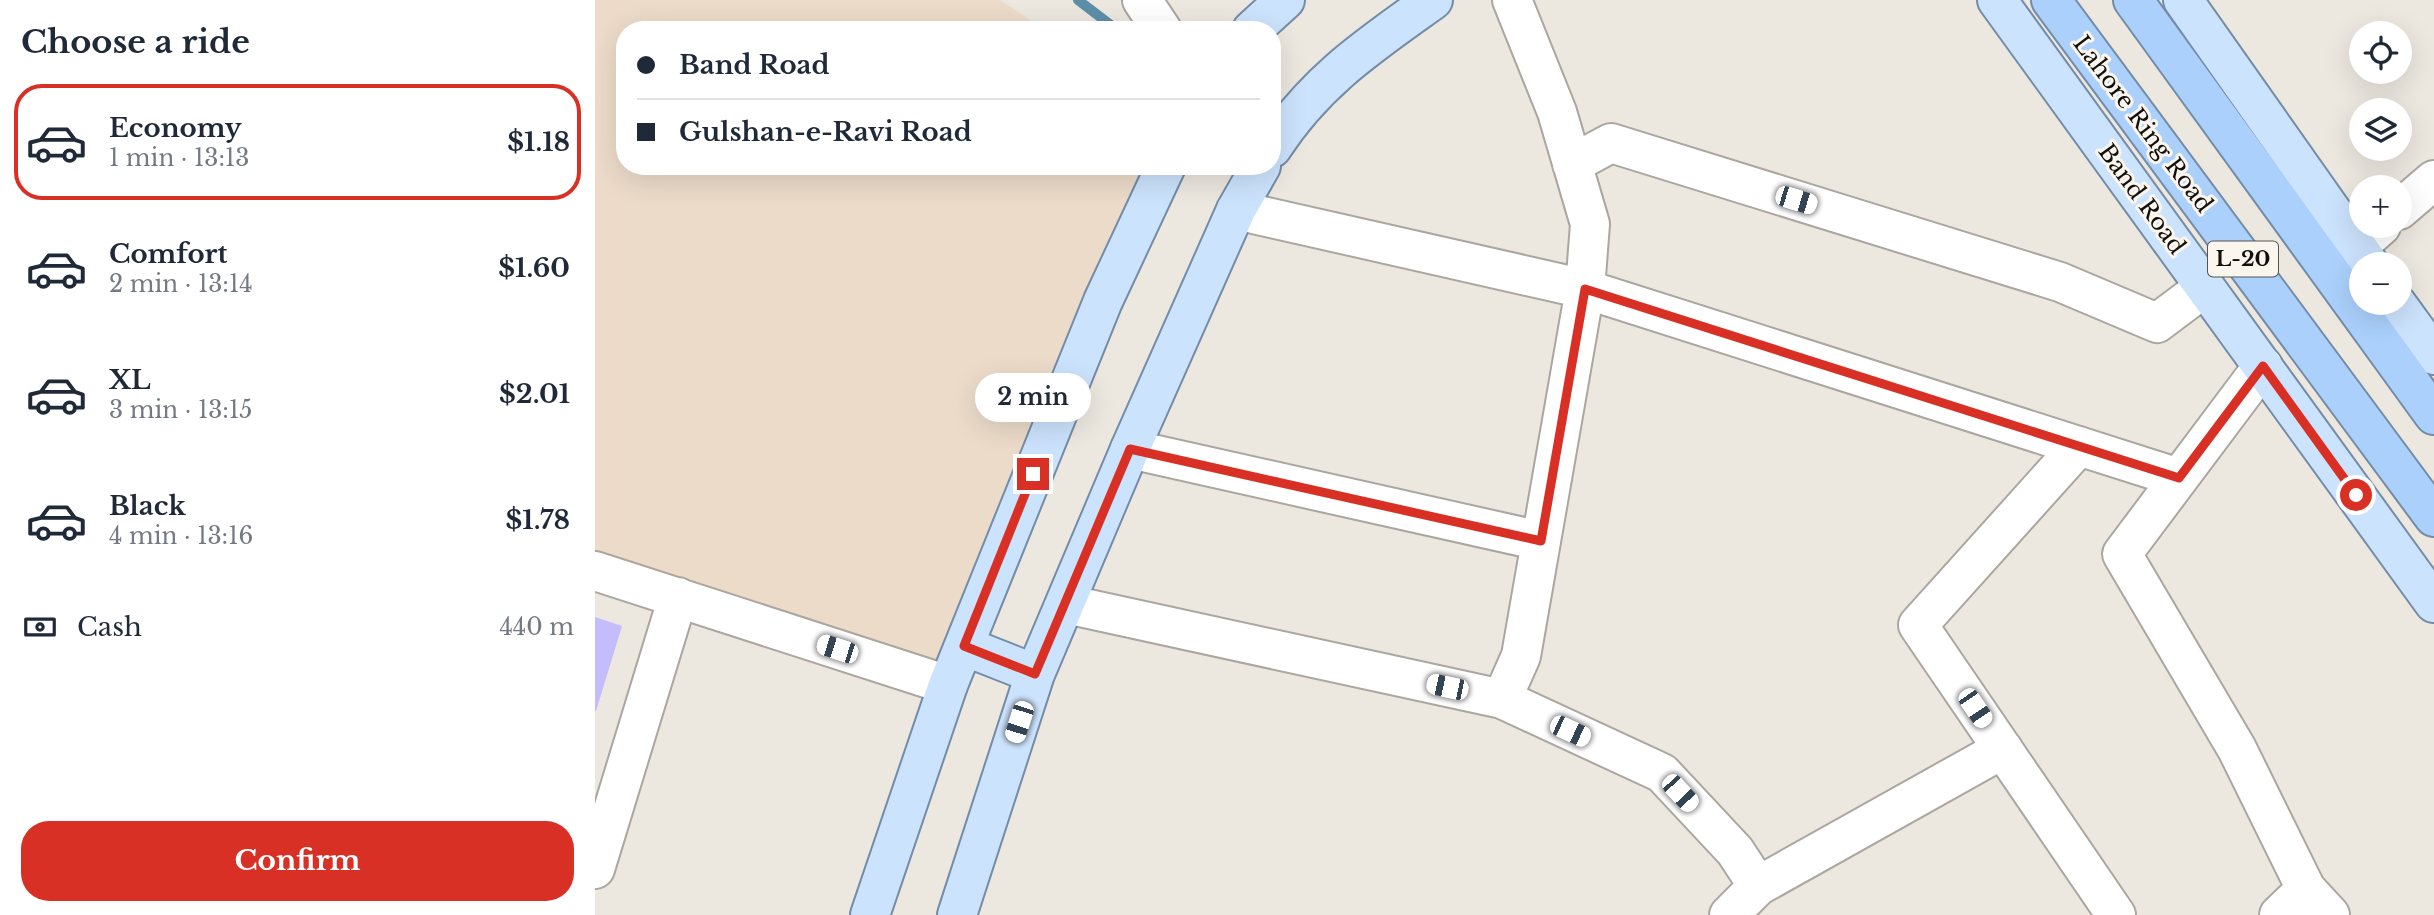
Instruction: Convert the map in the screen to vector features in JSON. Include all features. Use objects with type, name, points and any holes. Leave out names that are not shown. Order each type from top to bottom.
[{"type":"highway","name":"Lahore Ring Road","points":[[2051,0],[2434,517]]},
{"type":"highway","name":"L-20","points":[[2133,0],[2434,415]]},
{"type":"main road","points":[[1262,21],[1285,0]]},
{"type":"main road","points":[[1281,136],[1314,92],[1352,58],[1433,0]]},
{"type":"main road","name":"Band Road","points":[[1997,0],[2434,603]]},
{"type":"main road","points":[[2183,0],[2369,246]]},
{"type":"main road","points":[[870,915],[948,685],[1103,301],[1162,175]]},
{"type":"main road","points":[[957,915],[1035,674],[1130,449],[1236,210],[1256,175]]},
{"type":"main road","points":[[2405,315],[2434,355]]},
{"type":"main road","points":[[964,646],[1035,674]]},
{"type":"street","points":[[1142,0],[1156,21]]},
{"type":"street","points":[[1502,699],[1521,656],[1585,289],[1590,224],[1557,112],[1512,0]]},
{"type":"street","points":[[1572,164],[1611,143],[2060,282],[2157,323],[2205,287]]},
{"type":"street","points":[[2412,199],[2434,180]]},
{"type":"street","points":[[1236,210],[1585,289],[2179,478]]},
{"type":"street","points":[[2263,366],[2122,554],[2237,749],[2318,902],[2279,915]]},
{"type":"street","points":[[2079,446],[1918,625],[2116,915]]},
{"type":"street","points":[[1130,449],[1541,541]]},
{"type":"street","points":[[595,571],[948,685]]},
{"type":"street","points":[[595,869],[602,819],[678,597]]},
{"type":"street","points":[[1066,604],[1502,699],[1662,773],[1735,851],[1758,886]]},
{"type":"street","points":[[1729,915],[1758,886],[2003,749]]},
{"type":"shaded area","points":[[595,0],[1000,0],[1032,21],[616,21],[616,175],[1172,175],[953,690],[595,573]]},
{"type":"building","points":[[595,617],[622,626],[596,711],[595,711]]},
{"type":"waterway","points":[[1078,0],[1105,21]]},
{"type":"route","points":[[1033,474],[964,646],[1035,674],[1130,449],[1541,541],[1585,289],[2179,478],[2263,366],[2356,495]]}]
